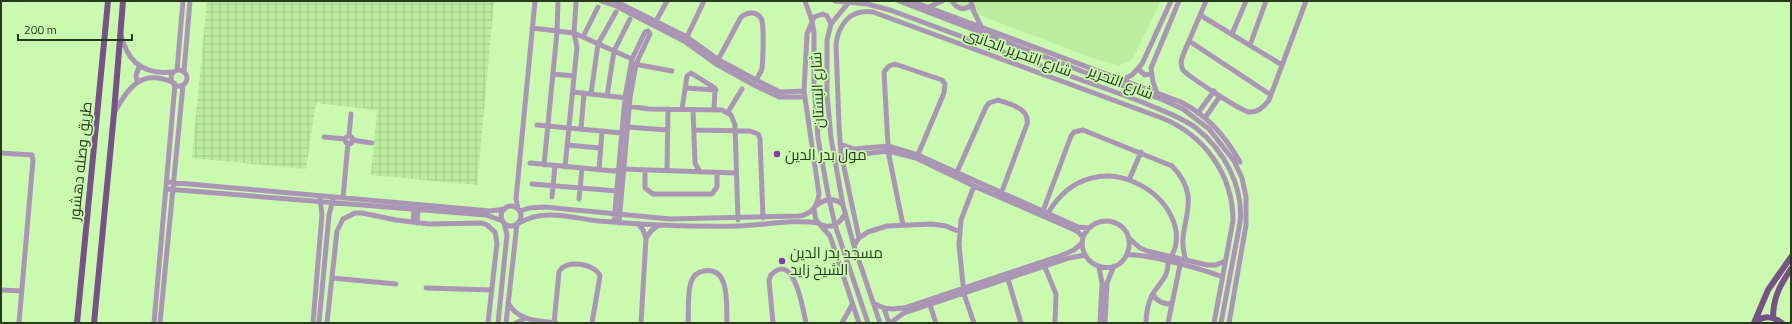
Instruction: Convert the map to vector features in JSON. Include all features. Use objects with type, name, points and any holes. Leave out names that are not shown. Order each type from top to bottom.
[{"type":"main road","name":"طريق وصله دهشور","points":[[77,323],[108,1]]},
{"type":"main road","name":"طريق وصله دهشور","points":[[94,323],[123,1]]},
{"type":"main road","points":[[1754,323],[1772,284],[1791,257]]},
{"type":"main road","points":[[1774,318],[1774,304],[1780,286],[1791,269]]},
{"type":"main road","points":[[1762,303],[1768,307],[1774,304]]},
{"type":"main road","points":[[1754,323],[1765,317],[1774,318],[1782,323]]},
{"type":"street","points":[[154,323],[172,130],[174,84],[172,77],[175,71],[184,1]]},
{"type":"street","points":[[160,323],[183,85],[187,78],[184,71],[190,1]]},
{"type":"street","points":[[506,323],[514,236],[521,217],[516,199],[535,1]]},
{"type":"street","points":[[544,165],[557,32],[558,1]]},
{"type":"street","points":[[601,1],[616,4],[686,39],[717,62],[755,83],[780,94],[804,97]]},
{"type":"street","points":[[655,23],[667,1]]},
{"type":"street","points":[[686,39],[704,1]]},
{"type":"street","name":"شارع البستان","points":[[805,1],[812,21],[814,33],[814,82],[818,138],[827,186],[835,225],[868,323]]},
{"type":"street","name":"شارع التحرير","points":[[836,1],[867,2],[890,10],[1164,111],[1195,127],[1217,150],[1230,172],[1239,198],[1240,219],[1221,323]]},
{"type":"street","name":"شارع التحرير","points":[[900,1],[1001,37],[1035,53],[1174,102],[1201,122],[1223,145],[1238,169],[1244,187],[1247,206],[1246,225],[1229,323]]},
{"type":"street","name":"شارع التحرير الجانبى","points":[[911,1],[981,26],[1001,37],[1098,74],[1122,80],[1157,92],[1205,118],[1224,137],[1240,162]]},
{"type":"street","points":[[929,7],[942,1]]},
{"type":"street","points":[[952,1],[959,8],[964,9],[971,3],[981,26]]},
{"type":"street","points":[[1122,80],[1138,69],[1146,58],[1171,1]]},
{"type":"street","points":[[1157,92],[1151,74],[1153,62],[1179,1]]},
{"type":"street","points":[[1206,1],[1182,58],[1182,68],[1185,72],[1220,96],[1249,112],[1255,111],[1266,105],[1306,1]]},
{"type":"street","points":[[1232,34],[1246,1]]},
{"type":"street","points":[[1250,45],[1266,1]]},
{"type":"street","name":"شارع البستان","points":[[849,2],[831,24],[827,40],[827,94],[831,138],[845,214],[854,246],[875,304],[880,323]]},
{"type":"street","points":[[565,166],[577,47],[574,34],[576,3]]},
{"type":"street","points":[[591,94],[598,44],[616,4]]},
{"type":"street","points":[[577,47],[586,38],[598,7]]},
{"type":"street","points":[[888,17],[890,10]]},
{"type":"street","name":"شارع التحرير الجانبى","points":[[837,93],[836,44],[839,30],[847,19],[854,13],[865,11],[888,17],[974,48],[1181,126],[1206,148],[1222,172],[1230,199],[1233,221],[1214,323]]},
{"type":"street","points":[[717,62],[742,17],[747,13],[755,13],[761,18],[762,26],[762,68],[755,83]]},
{"type":"street","points":[[831,24],[830,20],[823,14],[814,17],[807,34],[804,97],[819,188],[815,216],[830,236],[859,323]]},
{"type":"street","points":[[1200,15],[1282,65]]},
{"type":"street","points":[[607,96],[614,51],[630,19]]},
{"type":"street","points":[[1161,24],[1168,27]]},
{"type":"street","points":[[532,28],[574,34],[634,60],[672,71]]},
{"type":"street","points":[[120,29],[125,46],[139,67],[153,72],[184,71]]},
{"type":"street","points":[[974,48],[976,41]]},
{"type":"street","points":[[1189,41],[1271,95]]},
{"type":"street","points":[[1032,63],[1035,53]]},
{"type":"street","points":[[616,222],[620,215],[622,133],[634,60]]},
{"type":"street","points":[[903,225],[888,149],[884,72],[888,66],[895,64],[942,80],[945,84],[944,93],[917,157]]},
{"type":"street","points":[[137,81],[136,75],[139,67]]},
{"type":"street","points":[[1138,69],[1142,74],[1151,74]]},
{"type":"street","points":[[682,109],[687,76],[691,73],[714,86],[716,90],[714,110]]},
{"type":"street","points":[[553,74],[574,76]]},
{"type":"street","points":[[114,113],[124,97],[137,81],[143,78],[155,77],[166,79],[174,84],[183,85]]},
{"type":"street","points":[[1083,89],[1085,81]]},
{"type":"street","points":[[685,88],[716,90]]},
{"type":"street","points":[[728,112],[742,89]]},
{"type":"street","points":[[780,94],[804,91]]},
{"type":"street","points":[[1198,113],[1214,91]]},
{"type":"street","points":[[573,92],[628,98]]},
{"type":"street","points":[[827,94],[837,93],[840,144],[859,238]]},
{"type":"street","points":[[581,129],[584,94]]},
{"type":"street","points":[[1205,118],[1220,96]]},
{"type":"street","points":[[957,172],[986,107],[998,100],[1012,105],[1023,111],[1027,115],[1028,120],[1000,195]]},
{"type":"street","points":[[627,106],[728,112],[733,118],[735,131],[738,226]]},
{"type":"street","points":[[616,222],[614,214],[627,127],[627,106]]},
{"type":"street","points":[[667,171],[668,109]]},
{"type":"street","points":[[693,110],[695,164],[700,172]]},
{"type":"street","points":[[1162,118],[1164,111]]},
{"type":"street","points":[[342,199],[351,114]]},
{"type":"street","points":[[537,125],[622,133]]},
{"type":"street","points":[[627,127],[667,130]]},
{"type":"street","points":[[172,130],[179,130]]},
{"type":"street","points":[[694,130],[753,132],[760,137],[763,218]]},
{"type":"street","points":[[1045,212],[1071,136],[1074,132],[1083,130],[1141,152],[1172,166],[1182,178],[1188,192],[1189,200],[1183,253],[1186,260]]},
{"type":"street","points":[[599,170],[602,131]]},
{"type":"street","points":[[324,137],[372,143]]},
{"type":"street","points":[[840,144],[854,149],[888,149],[917,157],[957,172],[1000,195],[1077,229],[1089,228]]},
{"type":"street","points":[[567,145],[600,148]]},
{"type":"street","points":[[1217,150],[1223,145]]},
{"type":"street","points":[[854,149],[852,152],[855,155]]},
{"type":"street","points":[[843,162],[855,155],[888,149]]},
{"type":"street","points":[[1,152],[32,156],[33,160],[19,323]]},
{"type":"street","points":[[1129,180],[1141,152]]},
{"type":"street","points":[[917,157],[974,186],[1045,212],[1077,229],[1083,240],[1085,255],[1091,262],[1099,267],[1114,266],[1122,262],[1127,255],[1130,244],[1129,238]]},
{"type":"street","points":[[530,163],[614,171],[621,169],[736,173]]},
{"type":"street","points":[[690,172],[695,164]]},
{"type":"street","points":[[552,197],[555,166]]},
{"type":"street","points":[[579,199],[582,168]]},
{"type":"street","points":[[645,170],[645,188],[653,194],[712,194],[717,187],[717,173]]},
{"type":"street","points":[[1045,212],[1062,194],[1082,181],[1106,176],[1129,180],[1149,190],[1165,207],[1177,238],[1174,251],[1171,256]]},
{"type":"street","points":[[167,182],[258,193]]},
{"type":"street","points":[[532,184],[617,191]]},
{"type":"street","points":[[819,188],[827,186]]},
{"type":"street","points":[[974,186],[965,208],[960,232],[959,257],[963,291],[974,323]]},
{"type":"street","points":[[166,189],[258,193],[342,199],[494,214],[509,226],[518,224],[529,217],[540,215],[658,226],[738,226],[809,222],[828,226],[835,225],[841,221],[845,214]]},
{"type":"street","points":[[313,323],[322,214],[320,198]]},
{"type":"street","points":[[1230,199],[1239,198]]},
{"type":"street","points":[[319,323],[329,215],[332,199]]},
{"type":"street","points":[[342,199],[416,209],[494,214],[513,207],[519,210],[539,207],[670,219],[799,216],[807,214],[821,202],[830,199],[843,205]]},
{"type":"street","points":[[415,222],[416,209]]},
{"type":"street","points":[[498,323],[507,235],[502,213],[505,209]]},
{"type":"street","points":[[568,218],[570,210]]},
{"type":"street","points":[[327,323],[337,231],[339,225],[349,215],[362,213],[415,222],[442,224],[482,223],[491,228],[494,232],[497,243],[488,323]]},
{"type":"street","points":[[322,214],[329,215]]},
{"type":"street","points":[[807,214],[810,218],[809,222]]},
{"type":"street","points":[[875,304],[884,308],[904,308],[1008,279],[1074,250],[1083,240],[1089,228],[1099,221],[1111,221],[1122,227],[1129,238],[1140,248],[1207,265],[1216,265],[1225,261]]},
{"type":"street","points":[[638,224],[644,230],[646,238],[641,323]]},
{"type":"street","points":[[854,246],[859,238],[877,228],[932,224],[946,226],[960,232]]},
{"type":"street","points":[[646,238],[651,231],[658,226]]},
{"type":"street","points":[[507,235],[514,236]]},
{"type":"street","points":[[1177,238],[1184,239]]},
{"type":"street","points":[[161,240],[168,240]]},
{"type":"street","points":[[1074,250],[1076,256]]},
{"type":"street","points":[[1127,255],[1139,254],[1215,274],[1222,278]]},
{"type":"street","points":[[884,308],[890,323],[904,313],[930,305],[963,291],[1044,264],[1085,255]]},
{"type":"street","points":[[1146,323],[1146,314],[1153,295],[1167,276],[1168,262]]},
{"type":"street","points":[[508,303],[515,312],[524,319],[555,323],[559,272],[564,265],[569,264],[592,267],[599,272],[600,276],[592,323]]},
{"type":"street","points":[[1044,264],[1056,294],[1055,323]]},
{"type":"street","points":[[1168,323],[1180,265]]},
{"type":"street","points":[[1215,274],[1217,269],[1216,265]]},
{"type":"street","points":[[1103,322],[1107,283],[1114,266]]},
{"type":"street","points":[[1099,267],[1102,283],[1103,322]]},
{"type":"street","points":[[773,323],[769,280],[771,275],[780,269],[786,269],[793,275],[806,323]]},
{"type":"street","points":[[688,323],[690,285],[693,278],[698,273],[706,270],[713,271],[720,275],[724,280],[727,323]]},
{"type":"street","points":[[332,278],[396,284]]},
{"type":"street","points":[[1008,279],[1022,323]]},
{"type":"street","points":[[426,288],[492,290]]},
{"type":"street","points":[[1,290],[22,292]]},
{"type":"street","points":[[842,323],[857,290]]},
{"type":"street","points":[[1153,295],[1164,304],[1172,304]]},
{"type":"street","points":[[1217,302],[1225,303]]},
{"type":"street","points":[[930,305],[936,323]]},
{"type":"street","points":[[892,309],[895,318]]},
{"type":"street","points":[[516,323],[524,319]]},
{"type":"shaded area","points":[[207,1],[494,1],[477,185],[371,175],[377,110],[316,103],[306,169],[192,158]]},
{"type":"shaded area","points":[[942,1],[1161,1],[1132,60],[1119,65],[1101,61]]},
{"type":"place","name":"مول بدر الدين","points":[[777,154]]},
{"type":"place","name":"مسجد بدر الدين الشيخ زايد","points":[[782,261]]}]
